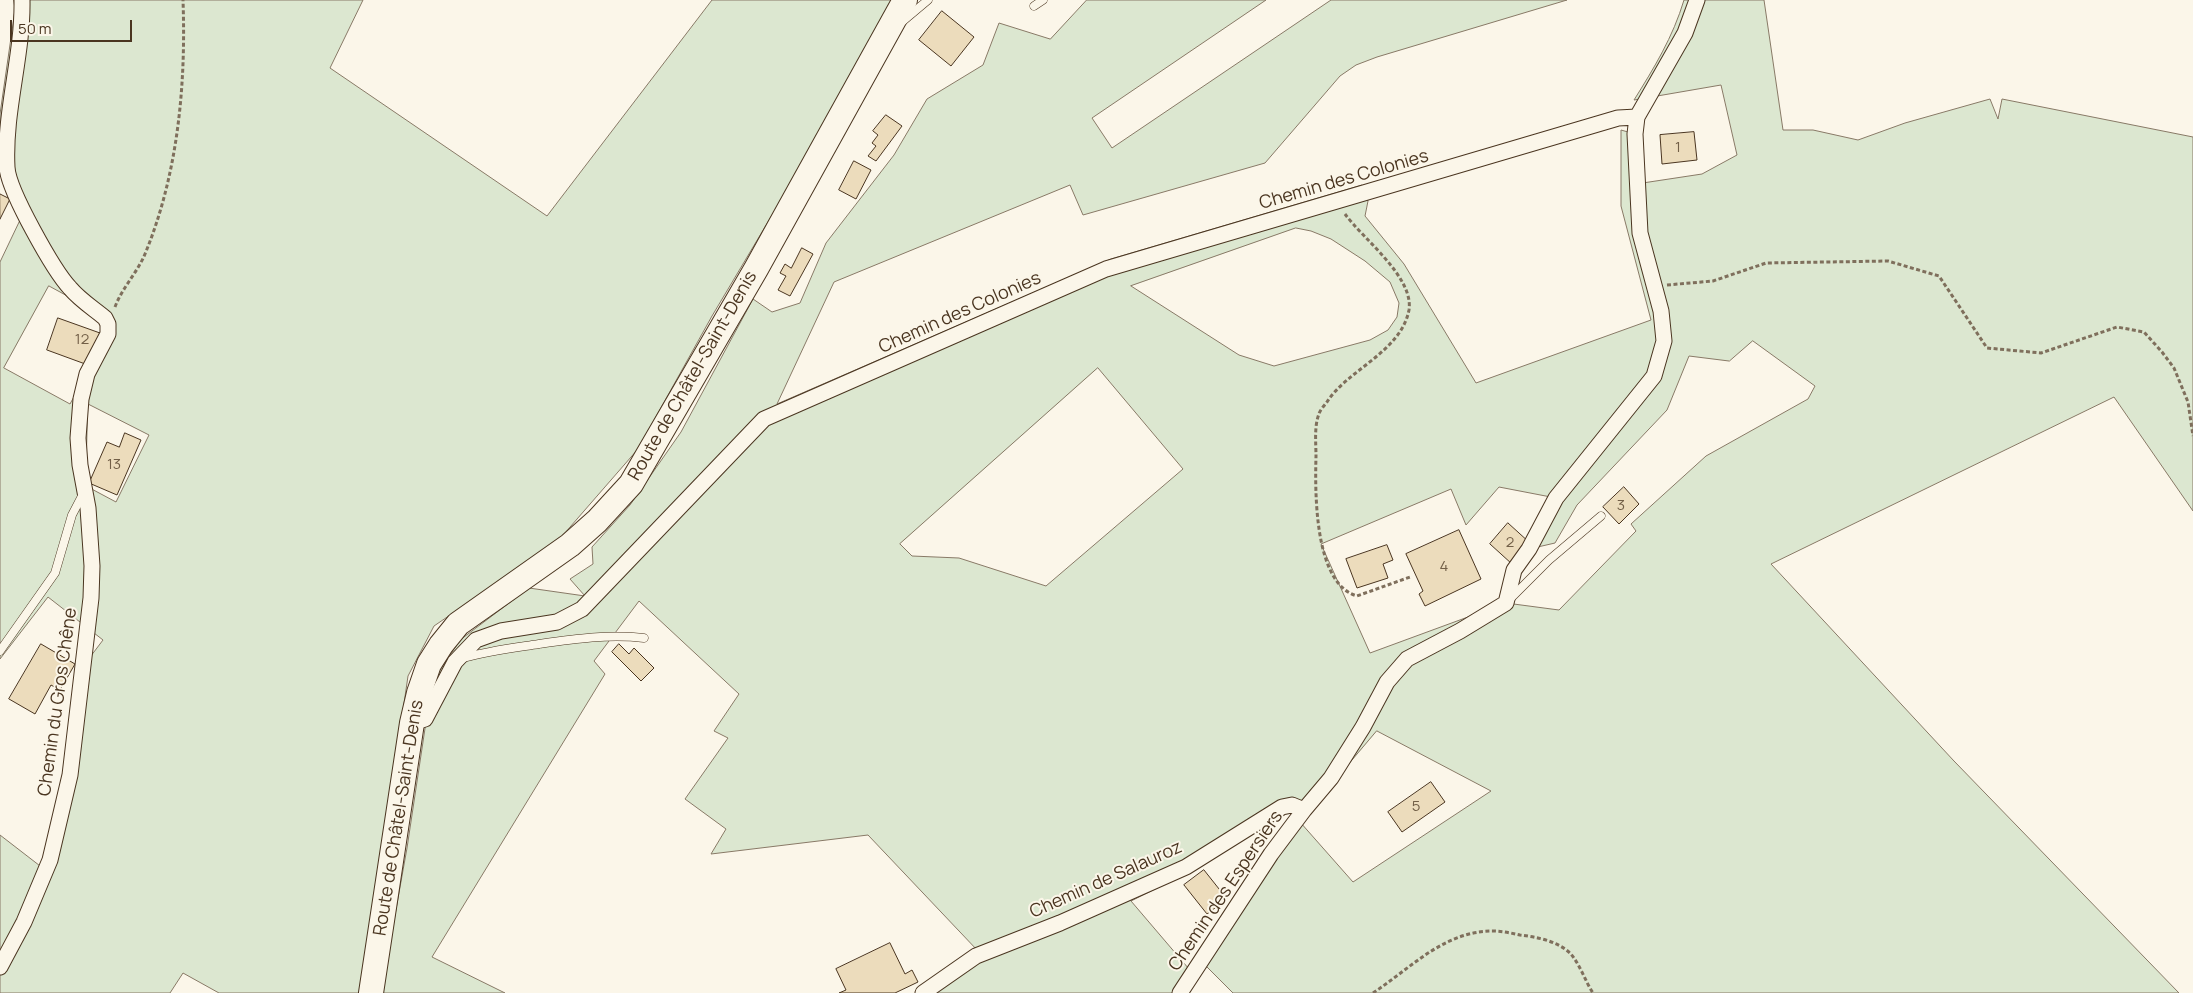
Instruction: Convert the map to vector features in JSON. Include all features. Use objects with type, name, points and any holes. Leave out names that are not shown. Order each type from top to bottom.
[{"type":"main road","name":"Route de Châtel-Saint-Denis","points":[[371,993],[412,723],[419,693],[429,664],[458,624],[570,545],[597,521],[631,484],[765,252],[905,0]]},
{"type":"street","points":[[22,0],[20,36],[7,133],[7,170],[9,178],[58,274],[72,290],[105,318],[108,324]]},
{"type":"street","points":[[1506,603],[1514,570],[1529,549],[1556,498],[1654,376],[1664,341],[1661,311],[1640,233],[1635,154],[1637,117],[1685,33],[1697,0]]},
{"type":"street","name":"Chemin des Colonies","points":[[412,723],[425,719],[456,660],[476,640],[501,631],[557,622],[582,609],[764,419],[1106,269],[1618,118],[1637,117]]},
{"type":"street","name":"Chemin du Gros Chêne","points":[[0,967],[24,922],[50,860],[70,775],[91,598],[92,566],[78,438],[81,399],[88,374],[108,334],[108,324]]},
{"type":"street","name":"Chemin des Espersiers","points":[[1180,993],[1271,854],[1304,810],[1332,778],[1363,727],[1387,682],[1407,659],[1460,631],[1506,603]]},
{"type":"street","name":"Chemin de Salauroz","points":[[923,993],[976,956],[1060,923],[1176,872],[1282,807],[1292,805],[1304,810]]},
{"type":"lane","points":[[886,34],[928,0]]},
{"type":"lane","points":[[1034,6],[1043,0]]},
{"type":"lane","name":"Chemin du Gros Chêne","points":[[0,651],[56,573],[72,515],[85,490]]},
{"type":"lane","points":[[1506,603],[1549,560],[1601,516]]},
{"type":"lane","points":[[456,660],[488,651],[578,639],[620,636],[644,638]]},
{"type":"path","points":[[108,324],[119,296],[144,256],[162,205],[173,160],[182,82],[183,0]]},
{"type":"path","points":[[1336,202],[1350,221],[1385,259],[1406,288],[1409,308],[1403,328],[1382,352],[1330,396],[1318,415],[1315,489],[1322,546],[1338,586],[1348,594],[1362,595],[1410,577]]},
{"type":"path","points":[[1654,286],[1712,281],[1766,263],[1888,261],[1939,276],[1988,348],[2041,353],[2117,327],[2144,332],[2174,368],[2188,402],[2193,436]]},
{"type":"path","points":[[1373,993],[1394,980],[1426,953],[1446,942],[1466,935],[1493,931],[1533,936],[1551,942],[1570,954],[1593,993]]},
{"type":"green space","points":[[14,0],[363,0],[330,68],[547,216],[712,0],[892,0],[837,106],[712,316],[638,449],[557,542],[434,626],[408,676],[362,993],[219,993],[183,973],[170,993],[0,993],[0,835],[44,869],[70,772],[75,677],[103,640],[48,597],[0,659],[0,262],[21,218],[0,170],[0,114],[15,10]],"holes":[[[49,286],[115,322],[70,404],[4,368]],[[88,404],[149,435],[116,502],[86,486]]]},
{"type":"green space","points":[[1087,0],[1266,0],[1092,118],[1112,148],[1331,0],[1567,0],[1356,65],[1340,76],[1265,163],[1083,215],[1070,185],[834,282],[777,404],[1111,259],[1362,185],[1368,201],[1365,216],[1404,264],[1476,383],[1651,320],[1621,206],[1621,130],[1635,134],[1636,184],[1702,174],[1737,155],[1721,85],[1634,100],[1669,39],[1684,0],[1764,0],[1783,130],[1813,130],[1858,140],[1905,123],[1990,99],[1998,119],[2002,99],[2193,137],[2193,511],[2114,397],[1771,564],[1954,761],[2179,993],[1233,993],[1200,960],[1299,822],[1291,810],[1173,880],[1131,901],[1189,969],[1172,993],[926,993],[978,951],[868,835],[711,854],[726,829],[685,799],[728,738],[714,731],[739,694],[639,601],[594,661],[605,674],[432,957],[505,993],[381,993],[407,848],[432,682],[460,640],[529,588],[585,596],[570,579],[593,564],[592,547],[630,505],[681,432],[753,299],[772,312],[800,303],[826,243],[894,155],[927,99],[983,65],[999,23],[1050,39]],"holes":[[[1296,228],[1311,231],[1331,239],[1365,261],[1390,282],[1399,303],[1397,317],[1388,330],[1370,340],[1274,366],[1239,355],[1131,286]],[[1753,341],[1815,386],[1808,399],[1706,456],[1631,524],[1636,531],[1559,610],[1506,603],[1370,653],[1321,544],[1451,489],[1466,525],[1499,487],[1556,498],[1529,549],[1555,543],[1577,505],[1667,410],[1689,356],[1729,361]],[[1098,368],[1183,469],[1046,586],[959,558],[912,556],[900,544]],[[1377,731],[1491,791],[1353,882],[1300,822]]]},
{"type":"building","points":[[942,11],[974,37],[951,66],[919,40]]},
{"type":"building","points":[[886,115],[902,126],[876,161],[868,156],[876,146],[872,143],[878,135],[873,131]]},
{"type":"building","points":[[1694,132],[1697,160],[1662,164],[1660,135]]},
{"type":"building","points":[[854,161],[871,170],[856,199],[839,190]]},
{"type":"building","points":[[0,194],[10,199],[0,219]]},
{"type":"building","points":[[802,248],[813,254],[790,296],[778,290],[786,276],[780,273],[785,264],[791,268]]},
{"type":"building","points":[[58,318],[100,333],[88,365],[47,350]]},
{"type":"building","points":[[125,433],[141,440],[117,495],[89,483],[107,442],[119,447]]},
{"type":"building","points":[[1624,487],[1639,504],[1619,524],[1603,507]]},
{"type":"building","points":[[1508,523],[1530,543],[1512,564],[1490,544]]},
{"type":"building","points":[[1459,530],[1481,579],[1425,606],[1419,594],[1423,591],[1406,554]]},
{"type":"building","points":[[1387,545],[1393,560],[1383,564],[1388,578],[1357,588],[1346,559]]},
{"type":"building","points":[[41,644],[75,664],[60,690],[51,685],[35,714],[9,699]]},
{"type":"building","points":[[619,644],[629,654],[634,648],[654,668],[641,681],[612,652]]},
{"type":"building","points":[[1431,782],[1445,802],[1402,832],[1388,812]]},
{"type":"building","points":[[1204,870],[1227,899],[1207,914],[1184,885]]},
{"type":"building","points":[[890,943],[905,974],[912,970],[918,982],[895,993],[839,993],[846,990],[836,969]]}]
